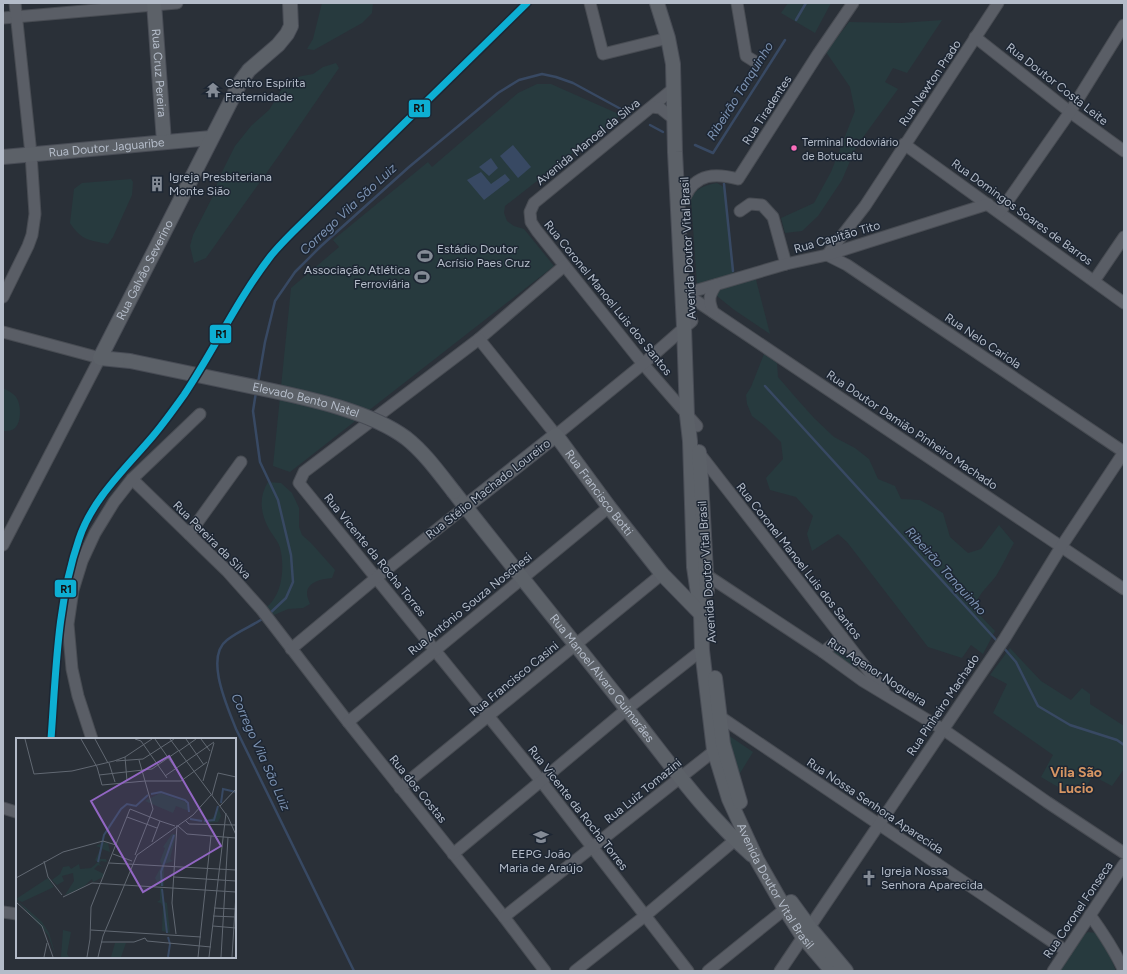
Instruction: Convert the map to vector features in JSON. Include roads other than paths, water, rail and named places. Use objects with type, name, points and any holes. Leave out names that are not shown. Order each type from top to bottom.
[{"type":"main road","name":"Rua Galvão Severino","points":[[100,358],[241,81],[249,70],[287,34],[291,26],[290,3]]},
{"type":"main road","points":[[657,3],[668,38],[673,64],[673,90],[676,120]]},
{"type":"main road","name":"Rua Cruz Pereira","points":[[154,4],[164,142]]},
{"type":"main road","name":"Avenida Doutor Vital Brasil","points":[[676,120],[682,138],[685,197],[688,324],[687,415],[696,481],[700,570],[718,747],[729,799],[757,860],[785,909],[846,971]]},
{"type":"main road","name":"Avenida Doutor Vital Brasil","points":[[676,120],[675,152],[687,297]]},
{"type":"main road","name":"Rua Doutor Jaguaribe","points":[[3,157],[211,138]]},
{"type":"main road","name":"Avenida Doutor Vital Brasil","points":[[688,324],[699,453],[696,481]]},
{"type":"main road","name":"Elevado Bento Natel","points":[[100,358],[130,361],[186,372],[293,395],[337,407],[384,425],[405,438],[429,460],[454,492]]},
{"type":"main road","name":"Rua Francisco Botti","points":[[556,435],[609,507],[662,574],[705,618]]},
{"type":"main road","name":"Rua Stélio Machado Loureiro","points":[[465,507],[556,435]]},
{"type":"main road","name":"Rua Manoel Alvaro Guimarães","points":[[454,492],[680,778],[735,840],[757,860]]},
{"type":"main road","name":"Avenida Doutor Vital Brasil","points":[[705,618],[702,650],[714,713]]},
{"type":"main road","name":"Avenida Doutor Vital Brasil","points":[[718,747],[736,789],[750,831],[764,859],[832,971]]},
{"type":"street","points":[[3,297],[28,246],[35,222],[31,154],[15,3]]},
{"type":"street","points":[[3,18],[177,3]]},
{"type":"street","points":[[590,3],[603,54],[668,38]]},
{"type":"street","points":[[737,3],[746,56],[754,62]]},
{"type":"street","name":"Rua Tiradentes","points":[[685,197],[697,182],[709,176],[726,176],[738,179],[818,54],[853,3]]},
{"type":"street","name":"Rua Newton Prado","points":[[827,255],[865,206],[904,144],[998,3]]},
{"type":"street","points":[[1000,212],[1070,112],[1124,25]]},
{"type":"street","name":"Rua Doutor Costa Leite","points":[[975,37],[1070,112],[1124,151]]},
{"type":"street","name":"Avenida Manoel da Silva","points":[[531,222],[530,212],[534,203],[673,90]]},
{"type":"street","points":[[652,107],[660,108],[676,120]]},
{"type":"street","name":"Rua Domingos Soares de Barros","points":[[904,144],[1124,303]]},
{"type":"street","points":[[740,211],[750,204],[762,205],[773,217],[786,264]]},
{"type":"street","name":"Rua Capitão Tito","points":[[687,297],[716,285],[786,264],[827,255],[988,204]]},
{"type":"street","name":"Rua Coronel Manoel Luis dos Santos","points":[[531,222],[564,266],[643,364],[697,426]]},
{"type":"street","points":[[1094,281],[1124,237]]},
{"type":"street","name":"Rua Nelo Cariola","points":[[827,255],[841,260],[1124,452]]},
{"type":"street","name":"Rua Vicente da Rocha Torres","points":[[564,266],[479,339],[304,472],[299,483],[541,781],[688,971]]},
{"type":"street","points":[[713,312],[709,298],[716,285]]},
{"type":"street","name":"Rua Doutor Damião Pinheiro Machado","points":[[687,297],[695,300],[713,312],[1124,589]]},
{"type":"street","name":"Rua Stélio Machado Loureiro","points":[[556,435],[643,364],[688,324]]},
{"type":"street","points":[[3,332],[100,358]]},
{"type":"street","name":"Rua Francisco Botti","points":[[479,339],[556,435]]},
{"type":"street","name":"Rua Galvão Severino","points":[[3,545],[7,526],[100,358]]},
{"type":"street","points":[[92,738],[78,696],[72,669],[68,624],[73,590],[82,561],[95,533],[114,502],[132,479],[200,414]]},
{"type":"street","name":"Rua Pinheiro Machado","points":[[780,971],[1005,638],[1061,547],[1124,452]]},
{"type":"street","name":"Rua Coronel Manoel Luis dos Santos","points":[[699,453],[888,696]]},
{"type":"street","points":[[189,534],[241,462]]},
{"type":"street","name":"Rua Pereira da Silva","points":[[132,479],[227,572],[272,622]]},
{"type":"street","name":"Rua Coronel Manoel Luis dos Santos","points":[[696,481],[719,480]]},
{"type":"street","name":"Rua Stélio Machado Loureiro","points":[[291,649],[376,578],[465,507]]},
{"type":"street","name":"Rua António Souza Noschesi","points":[[348,722],[609,507]]},
{"type":"street","name":"Rua Agenor Nogueira","points":[[700,570],[823,652],[863,681],[944,730],[1047,802],[1124,853]]},
{"type":"street","name":"Rua Francisco Casini","points":[[400,788],[488,715],[576,646],[662,574]]},
{"type":"street","name":"Rua dos Costas","points":[[272,622],[291,649],[348,722],[504,917],[545,971]]},
{"type":"street","points":[[823,652],[842,637]]},
{"type":"street","points":[[453,854],[627,709],[702,650]]},
{"type":"street","points":[[863,681],[865,667]]},
{"type":"street","name":"Rua Nossa Senhora Aparecida","points":[[714,713],[1066,951]]},
{"type":"street","name":"Rua Luiz Tomazini","points":[[504,917],[718,747]]},
{"type":"street","points":[[3,808],[16,812]]},
{"type":"street","points":[[575,971],[646,915],[735,840]]},
{"type":"street","name":"Rua Coronel Fonseca","points":[[1053,971],[1124,864]]},
{"type":"street","points":[[708,971],[785,909]]},
{"type":"street","points":[[1090,915],[1116,953],[1124,971]]},
{"type":"water","points":[[513,145],[531,167],[518,178],[500,156]]},
{"type":"water","points":[[491,158],[498,168],[489,176],[479,167]]},
{"type":"water","points":[[481,172],[491,184],[505,174],[510,180],[484,200],[467,180]]},
{"type":"waterway","name":"Ribeirão Tanquinho","points":[[796,20],[806,3]]},
{"type":"waterway","name":"Ribeirão Tanquinho","points":[[695,145],[713,153],[785,40]]},
{"type":"waterway","name":"Corrego Vila São Luiz","points":[[258,383],[265,342],[275,301],[295,272],[321,246],[409,167],[498,93],[519,80],[542,74],[573,83],[630,114]]},
{"type":"waterway","name":"Corrego Vila São Luiz","points":[[650,125],[663,132]]},
{"type":"waterway","name":"Ribeirão Tanquinho","points":[[724,184],[733,271]]},
{"type":"waterway","name":"Ribeirão Tanquinho","points":[[765,386],[998,642]]},
{"type":"waterway","name":"Corrego Vila São Luiz","points":[[256,392],[253,411],[260,462],[278,500],[291,555],[293,582],[286,598],[269,614]]},
{"type":"waterway","name":"Corrego Vila São Luiz","points":[[264,618],[231,637],[220,648],[218,658],[220,683],[236,729],[354,971]]},
{"type":"waterway","name":"Ribeirão Tanquinho","points":[[1003,647],[1016,662],[1038,706],[1070,725],[1117,740],[1124,745]]},
{"type":"place","name":"Centro Espírita Fraternidade","points":[[213,90]]},
{"type":"place","name":"Terminal Rodoviário de Botucatu","points":[[794,148]]},
{"type":"place","name":"Igreja Presbiteriana Monte Sião","points":[[157,184]]},
{"type":"place","name":"Estádio Doutor Acrísio Paes Cruz","points":[[425,256]]},
{"type":"place","name":"Associação Atlética Ferroviária","points":[[422,277]]},
{"type":"place","name":"EEPG João Maria de Araújo","points":[[541,837]]},
{"type":"place","name":"Igreja Nossa Senhora Aparecida","points":[[869,878]]},
{"type":"district","name":"Vila São Lucio","points":[[1076,780]]}]
